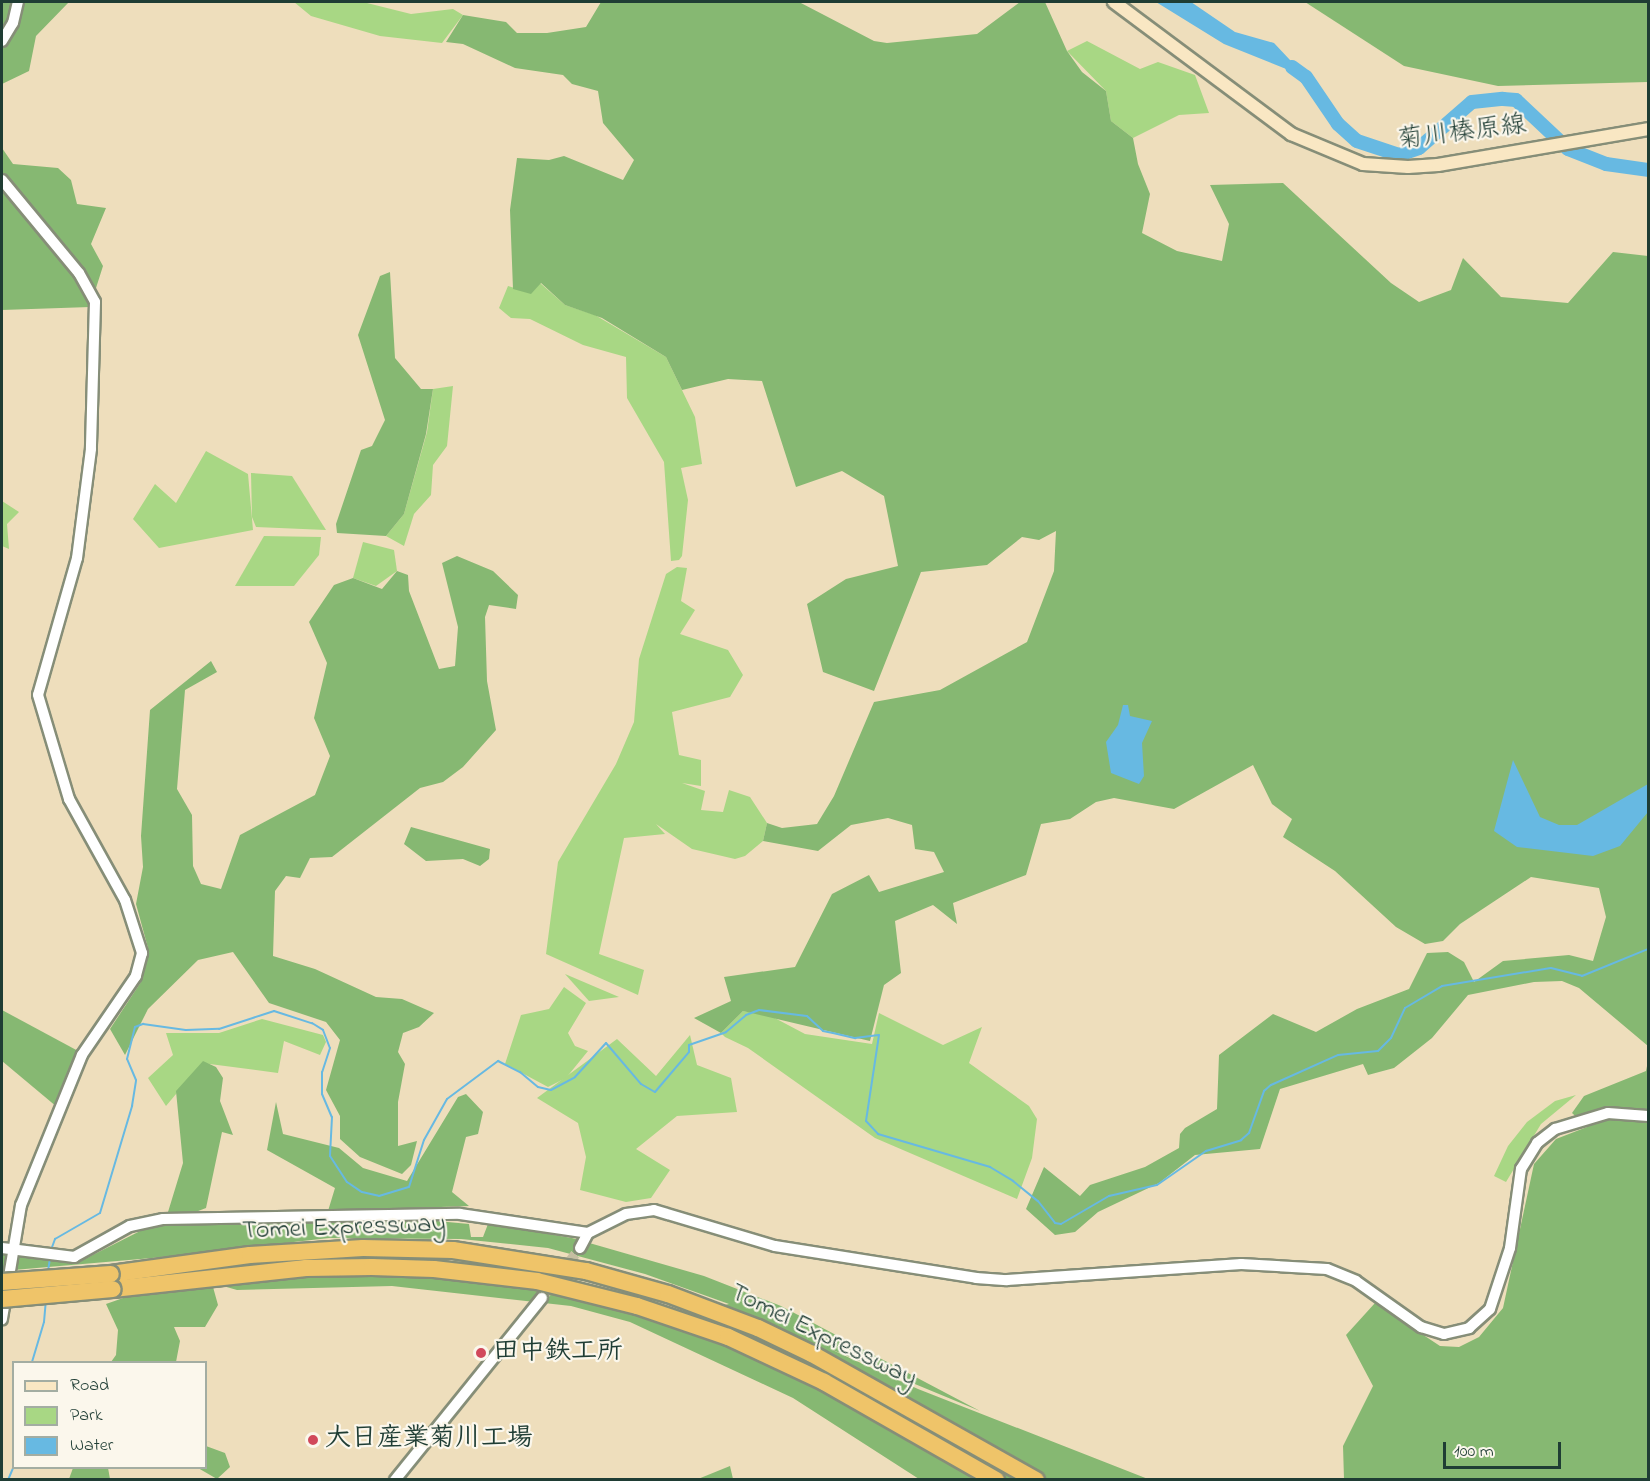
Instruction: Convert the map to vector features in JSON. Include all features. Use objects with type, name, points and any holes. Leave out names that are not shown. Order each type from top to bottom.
[{"type":"highway","name":"Tomei Expressway","points":[[2,1299],[112,1282],[250,1255],[363,1248],[453,1250],[586,1271],[668,1294],[758,1328],[812,1354],[1036,1479]]},
{"type":"highway","name":"Tomei Expressway","points":[[2,1282],[112,1282],[306,1268],[372,1267],[453,1270],[537,1281],[638,1306],[728,1337],[824,1382],[996,1479]]},
{"type":"main road","name":"菊川榛原線","points":[[1114,2],[1291,134],[1363,164],[1438,165],[1648,129]]},
{"type":"street","points":[[2,41],[13,23],[18,2]]},
{"type":"street","points":[[2,180],[79,273],[95,302],[91,449],[77,558],[38,695],[69,800],[125,900],[142,953],[136,976],[82,1054],[21,1205],[6,1249],[2,1320]]},
{"type":"street","points":[[6,1249],[74,1257],[130,1226],[163,1219],[460,1214],[588,1233],[626,1214],[654,1210],[775,1246],[945,1275],[1007,1280],[1241,1264],[1328,1269],[1373,1291],[1421,1327],[1444,1334],[1469,1328],[1490,1309],[1510,1248],[1521,1169],[1543,1137],[1574,1122],[1608,1113],[1648,1116]]},
{"type":"street","points":[[580,1248],[588,1233]]},
{"type":"street","points":[[395,1479],[542,1298]]},
{"type":"green space","points":[[2,2],[69,2],[36,36],[29,71],[2,84]]},
{"type":"green space","points":[[294,2],[363,2],[411,14],[453,9],[463,15],[442,43],[380,36],[311,16]]},
{"type":"green space","points":[[601,2],[799,2],[874,41],[887,43],[977,34],[1020,2],[1045,2],[1067,51],[1082,72],[1106,91],[1111,121],[1133,138],[1138,164],[1150,194],[1142,233],[1177,251],[1222,261],[1229,224],[1210,185],[1283,183],[1391,283],[1419,302],[1451,290],[1463,258],[1501,297],[1568,303],[1613,252],[1648,256],[1648,1046],[1579,988],[1562,981],[1534,982],[1468,995],[1432,1038],[1394,1068],[1368,1075],[1363,1064],[1280,1089],[1260,1149],[1195,1155],[1159,1183],[1098,1212],[1075,1232],[1055,1235],[1026,1209],[1044,1167],[1080,1196],[1090,1185],[1145,1167],[1179,1148],[1180,1134],[1185,1128],[1217,1109],[1219,1055],[1273,1014],[1316,1032],[1357,1009],[1409,989],[1427,953],[1448,952],[1464,962],[1474,982],[1503,961],[1569,955],[1593,961],[1606,917],[1599,888],[1531,877],[1460,924],[1443,941],[1425,944],[1396,927],[1335,871],[1283,837],[1292,819],[1272,804],[1253,765],[1174,809],[1114,798],[1096,802],[1070,819],[1041,824],[1026,875],[953,903],[957,924],[933,905],[895,921],[901,973],[884,985],[870,1041],[743,1011],[721,1033],[694,1018],[731,1001],[724,977],[795,967],[832,894],[869,875],[879,892],[944,872],[934,852],[915,849],[912,825],[888,818],[851,825],[818,851],[763,841],[767,823],[782,828],[817,824],[834,796],[874,702],[940,690],[1027,642],[1054,571],[1056,531],[1039,540],[1022,537],[987,565],[921,572],[874,691],[823,672],[807,604],[846,579],[898,566],[884,496],[842,471],[796,487],[762,381],[728,379],[682,390],[666,357],[602,318],[565,305],[541,283],[531,294],[513,289],[510,210],[517,158],[549,160],[564,156],[623,180],[634,160],[603,123],[598,91],[572,84],[563,75],[515,68],[463,44],[446,42],[463,15],[506,22],[517,33],[547,33],[586,27]]},
{"type":"green space","points":[[1305,2],[1648,2],[1648,82],[1498,86],[1404,66]]},
{"type":"green space","points":[[1087,41],[1140,69],[1158,62],[1195,75],[1209,113],[1179,115],[1133,138],[1111,121],[1106,91],[1067,51]]},
{"type":"green space","points":[[2,148],[13,164],[58,168],[71,180],[77,204],[106,208],[91,244],[103,266],[90,307],[2,310]]},
{"type":"green space","points":[[390,272],[395,358],[421,389],[433,389],[426,434],[404,514],[386,536],[337,533],[336,524],[361,450],[372,446],[385,420],[358,335],[380,276]]},
{"type":"green space","points":[[540,283],[565,305],[595,315],[666,357],[695,417],[702,464],[681,468],[688,500],[682,556],[679,560],[671,561],[664,462],[627,398],[626,357],[583,345],[530,319],[511,318],[499,308],[508,286],[531,293]]},
{"type":"green space","points":[[453,386],[447,446],[433,465],[431,495],[414,514],[404,546],[386,536],[404,514],[427,432],[433,389]]},
{"type":"green space","points":[[206,451],[248,474],[253,530],[159,548],[133,519],[155,484],[176,503]]},
{"type":"green space","points":[[251,473],[292,476],[326,530],[256,527],[252,517]]},
{"type":"green space","points":[[2,501],[19,512],[7,524],[9,549],[2,546]]},
{"type":"green space","points":[[264,536],[321,537],[319,555],[294,586],[235,586]]},
{"type":"green space","points":[[363,542],[394,550],[397,571],[376,586],[353,578]]},
{"type":"green space","points":[[457,556],[493,571],[518,595],[516,609],[489,605],[485,617],[487,681],[496,730],[463,767],[443,782],[420,788],[332,857],[310,858],[300,878],[286,876],[275,891],[273,956],[315,969],[376,997],[402,999],[434,1013],[419,1027],[403,1033],[398,1052],[405,1064],[398,1102],[398,1146],[417,1141],[411,1165],[402,1174],[360,1157],[340,1139],[340,1116],[326,1090],[340,1040],[326,1022],[269,1003],[233,952],[198,960],[148,1009],[125,1055],[110,1029],[141,982],[148,948],[136,904],[143,867],[141,836],[150,710],[211,661],[217,672],[185,690],[177,789],[192,815],[193,866],[201,884],[221,889],[240,835],[315,795],[330,756],[314,718],[327,663],[309,622],[334,585],[353,578],[382,589],[397,571],[408,575],[409,591],[439,669],[455,666],[458,627],[442,563]]},
{"type":"green space","points":[[677,567],[687,568],[681,601],[695,610],[680,634],[728,650],[743,675],[730,697],[672,712],[679,755],[701,760],[701,786],[682,783],[705,791],[701,810],[723,812],[729,790],[750,797],[767,823],[763,841],[745,856],[735,859],[692,849],[656,824],[665,834],[624,838],[599,954],[644,970],[638,995],[546,954],[558,862],[616,764],[634,722],[639,659],[666,574]]},
{"type":"green space","points":[[411,827],[490,849],[489,859],[480,866],[463,859],[426,861],[404,844]]},
{"type":"green space","points":[[565,974],[619,997],[589,1001]]},
{"type":"green space","points":[[564,987],[586,1003],[568,1033],[575,1046],[588,1051],[566,1078],[548,1087],[505,1064],[521,1015],[549,1009]]},
{"type":"green space","points":[[2,1010],[80,1052],[57,1107],[2,1061]]},
{"type":"green space","points":[[743,1011],[771,1016],[805,1034],[872,1044],[879,1013],[943,1045],[982,1027],[969,1063],[1029,1106],[1037,1119],[1032,1158],[1017,1199],[875,1138],[748,1048],[725,1037],[721,1033]]},
{"type":"green space","points":[[262,1019],[323,1035],[326,1042],[320,1055],[284,1041],[278,1073],[202,1063],[166,1106],[148,1078],[173,1055],[166,1033],[219,1033]]},
{"type":"green space","points":[[690,1035],[697,1065],[731,1078],[737,1112],[677,1116],[636,1149],[670,1170],[651,1198],[626,1202],[580,1190],[586,1157],[578,1123],[537,1098],[617,1039],[656,1076]]},
{"type":"green space","points":[[203,1061],[216,1067],[223,1078],[220,1101],[233,1135],[222,1132],[206,1208],[193,1213],[168,1212],[183,1163],[176,1091]]},
{"type":"green space","points":[[1648,1061],[1648,1479],[1344,1479],[1343,1446],[1373,1386],[1346,1335],[1375,1303],[1440,1346],[1459,1347],[1479,1337],[1503,1308],[1534,1164],[1556,1139],[1587,1127],[1572,1113],[1584,1096],[1646,1071]]},
{"type":"green space","points":[[466,1094],[483,1112],[478,1134],[466,1137],[452,1192],[469,1206],[328,1211],[335,1188],[267,1150],[276,1102],[283,1134],[339,1148],[363,1168],[407,1181],[458,1097]]},
{"type":"green space","points":[[1576,1095],[1541,1124],[1506,1182],[1494,1176],[1508,1146],[1527,1122],[1555,1101]]},
{"type":"green space","points":[[426,1220],[469,1224],[471,1237],[483,1237],[488,1224],[572,1238],[704,1276],[781,1306],[980,1411],[828,1348],[918,1389],[1148,1479],[919,1479],[793,1398],[630,1322],[571,1306],[392,1286],[237,1290],[216,1284],[333,1273],[449,1275],[515,1283],[656,1319],[729,1304],[645,1274],[548,1248],[461,1239],[329,1238],[152,1258],[2,1271],[2,1254],[75,1264],[150,1226]]},
{"type":"green space","points":[[213,1287],[218,1305],[205,1327],[174,1327],[180,1341],[176,1361],[112,1361],[116,1355],[118,1330],[106,1304],[126,1297]]},
{"type":"green space","points":[[207,1446],[225,1453],[230,1467],[217,1479],[200,1469],[207,1469]]},
{"type":"green space","points":[[730,1466],[733,1479],[698,1479]]},
{"type":"green space","points":[[73,1469],[108,1469],[110,1479],[69,1479]]},
{"type":"water","points":[[1156,2],[1191,2],[1235,32],[1274,43],[1306,77],[1224,44]]},
{"type":"water","points":[[1123,705],[1128,705],[1130,716],[1152,721],[1142,743],[1144,776],[1139,784],[1111,773],[1106,742],[1118,725]]},
{"type":"water","points":[[1513,760],[1540,817],[1559,825],[1577,825],[1648,784],[1648,812],[1620,846],[1593,856],[1517,847],[1494,831]]},
{"type":"waterway","points":[[1292,67],[1306,77],[1338,124],[1357,141],[1399,155],[1419,148],[1472,102],[1503,99],[1516,100],[1568,149],[1606,164],[1648,170]]},
{"type":"waterway","points":[[51,1250],[55,1239],[100,1213],[132,1106],[136,1080],[127,1059],[135,1027],[143,1024],[186,1030],[219,1029],[274,1011],[312,1023],[323,1030],[330,1048],[322,1072],[322,1094],[332,1117],[330,1156],[347,1182],[362,1192],[379,1196],[409,1187],[424,1140],[447,1099],[498,1061],[520,1072],[538,1087],[551,1090],[575,1077],[606,1043],[641,1084],[655,1092],[689,1052],[689,1045],[726,1032],[746,1015],[759,1010],[807,1016],[823,1031],[855,1038],[879,1035],[866,1121],[878,1134],[990,1167],[1013,1181],[1038,1201],[1055,1223],[1061,1224],[1109,1196],[1157,1185],[1206,1151],[1241,1140],[1249,1133],[1264,1091],[1271,1085],[1338,1055],[1378,1051],[1391,1038],[1405,1008],[1442,986],[1551,968],[1582,976],[1648,949]]},
{"type":"waterway","points":[[48,1271],[50,1258]]},
{"type":"waterway","points":[[32,1361],[44,1322],[46,1300]]},
{"type":"waterway","points":[[8,1480],[13,1469]]},
{"type":"tunnel","points":[[542,1298],[580,1248]]},
{"type":"place","name":"田中鉄工所","points":[[481,1353]]},
{"type":"place","name":"大日産業菊川工場","points":[[313,1440]]}]
